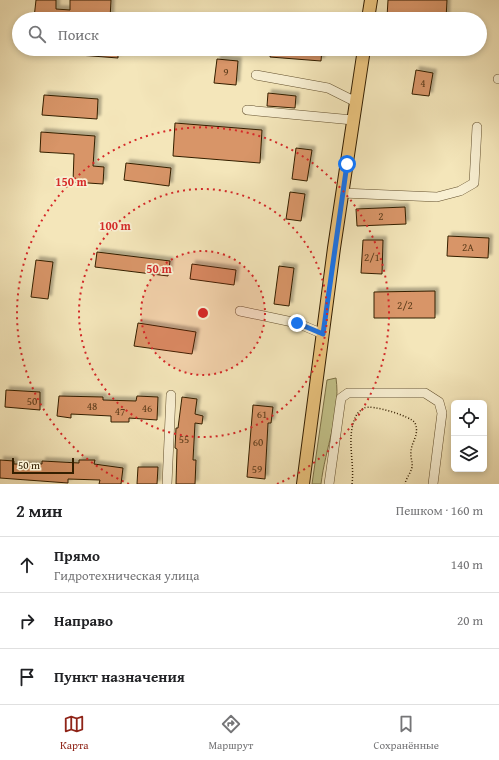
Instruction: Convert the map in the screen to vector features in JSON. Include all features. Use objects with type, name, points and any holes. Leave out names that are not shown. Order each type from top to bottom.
[{"type":"main road","points":[[369,12],[371,0]]},
{"type":"main road","points":[[303,484],[342,193],[363,56]]},
{"type":"street","points":[[256,75],[328,88],[356,102]]},
{"type":"street","points":[[247,110],[353,120]]},
{"type":"street","points":[[342,193],[437,197],[460,191],[474,183],[477,127]]},
{"type":"street","points":[[240,311],[297,323],[323,334]]},
{"type":"street","points":[[329,484],[342,398],[348,392],[425,392],[439,402],[442,413],[433,484]]},
{"type":"street","points":[[167,484],[171,395]]},
{"type":"path","points":[[352,484],[353,474],[350,445],[354,425],[357,414],[363,408],[370,407],[410,418],[415,424],[417,432],[411,446],[410,454],[413,465],[405,484]]},
{"type":"green space","points":[[336,378],[337,391],[335,418],[321,484],[312,484],[327,380]]},
{"type":"building","points":[[36,0],[56,0],[56,9],[70,10],[70,0],[111,0],[110,12],[35,12]]},
{"type":"building","points":[[388,0],[447,0],[446,12],[387,12]]},
{"type":"building","points":[[92,56],[118,56],[118,58]]},
{"type":"building","points":[[270,56],[321,56],[321,61]]},
{"type":"building","points":[[217,59],[238,61],[236,85],[214,83]]},
{"type":"building","points":[[416,70],[433,73],[429,96],[412,94]]},
{"type":"building","points":[[268,93],[296,96],[295,108],[267,106]]},
{"type":"building","points":[[44,95],[98,99],[97,119],[42,115]]},
{"type":"building","points":[[175,123],[262,130],[260,163],[173,156]]},
{"type":"building","points":[[41,132],[95,136],[93,166],[104,167],[103,184],[73,182],[74,154],[40,152]]},
{"type":"building","points":[[296,148],[312,150],[307,181],[292,179]]},
{"type":"building","points":[[126,163],[171,168],[169,186],[124,180]]},
{"type":"building","points":[[290,192],[305,194],[301,221],[286,219]]},
{"type":"building","points":[[405,207],[406,224],[357,226],[356,209]]},
{"type":"building","points":[[448,236],[489,238],[488,258],[447,256]]},
{"type":"building","points":[[363,240],[383,240],[382,274],[361,273]]},
{"type":"building","points":[[97,252],[170,261],[168,276],[95,267]]},
{"type":"building","points":[[36,260],[53,262],[48,299],[31,297]]},
{"type":"building","points":[[192,264],[236,270],[234,285],[190,279]]},
{"type":"building","points":[[279,266],[294,268],[289,306],[274,304]]},
{"type":"building","points":[[435,291],[435,318],[374,318],[374,292]]},
{"type":"building","points":[[138,323],[196,332],[192,354],[134,346]]},
{"type":"building","points":[[6,390],[40,392],[40,410],[5,407]]},
{"type":"building","points":[[59,396],[103,397],[103,400],[136,401],[137,396],[158,397],[157,420],[129,418],[129,422],[111,422],[111,416],[71,414],[71,418],[57,416]]},
{"type":"building","points":[[182,397],[197,399],[195,414],[203,416],[202,424],[195,423],[193,460],[196,460],[195,484],[176,484],[176,428],[178,428]]},
{"type":"building","points":[[253,405],[273,407],[271,423],[268,423],[265,479],[247,477]]},
{"type":"building","points":[[0,460],[14,461],[14,464],[42,464],[42,461],[79,463],[79,460],[95,460],[94,464],[123,468],[121,484],[99,484],[100,480],[68,479],[68,483],[0,478]]},
{"type":"building","points":[[138,467],[158,467],[157,484],[137,484]]},
{"type":"route","points":[[297,323],[323,334],[347,164]]}]
